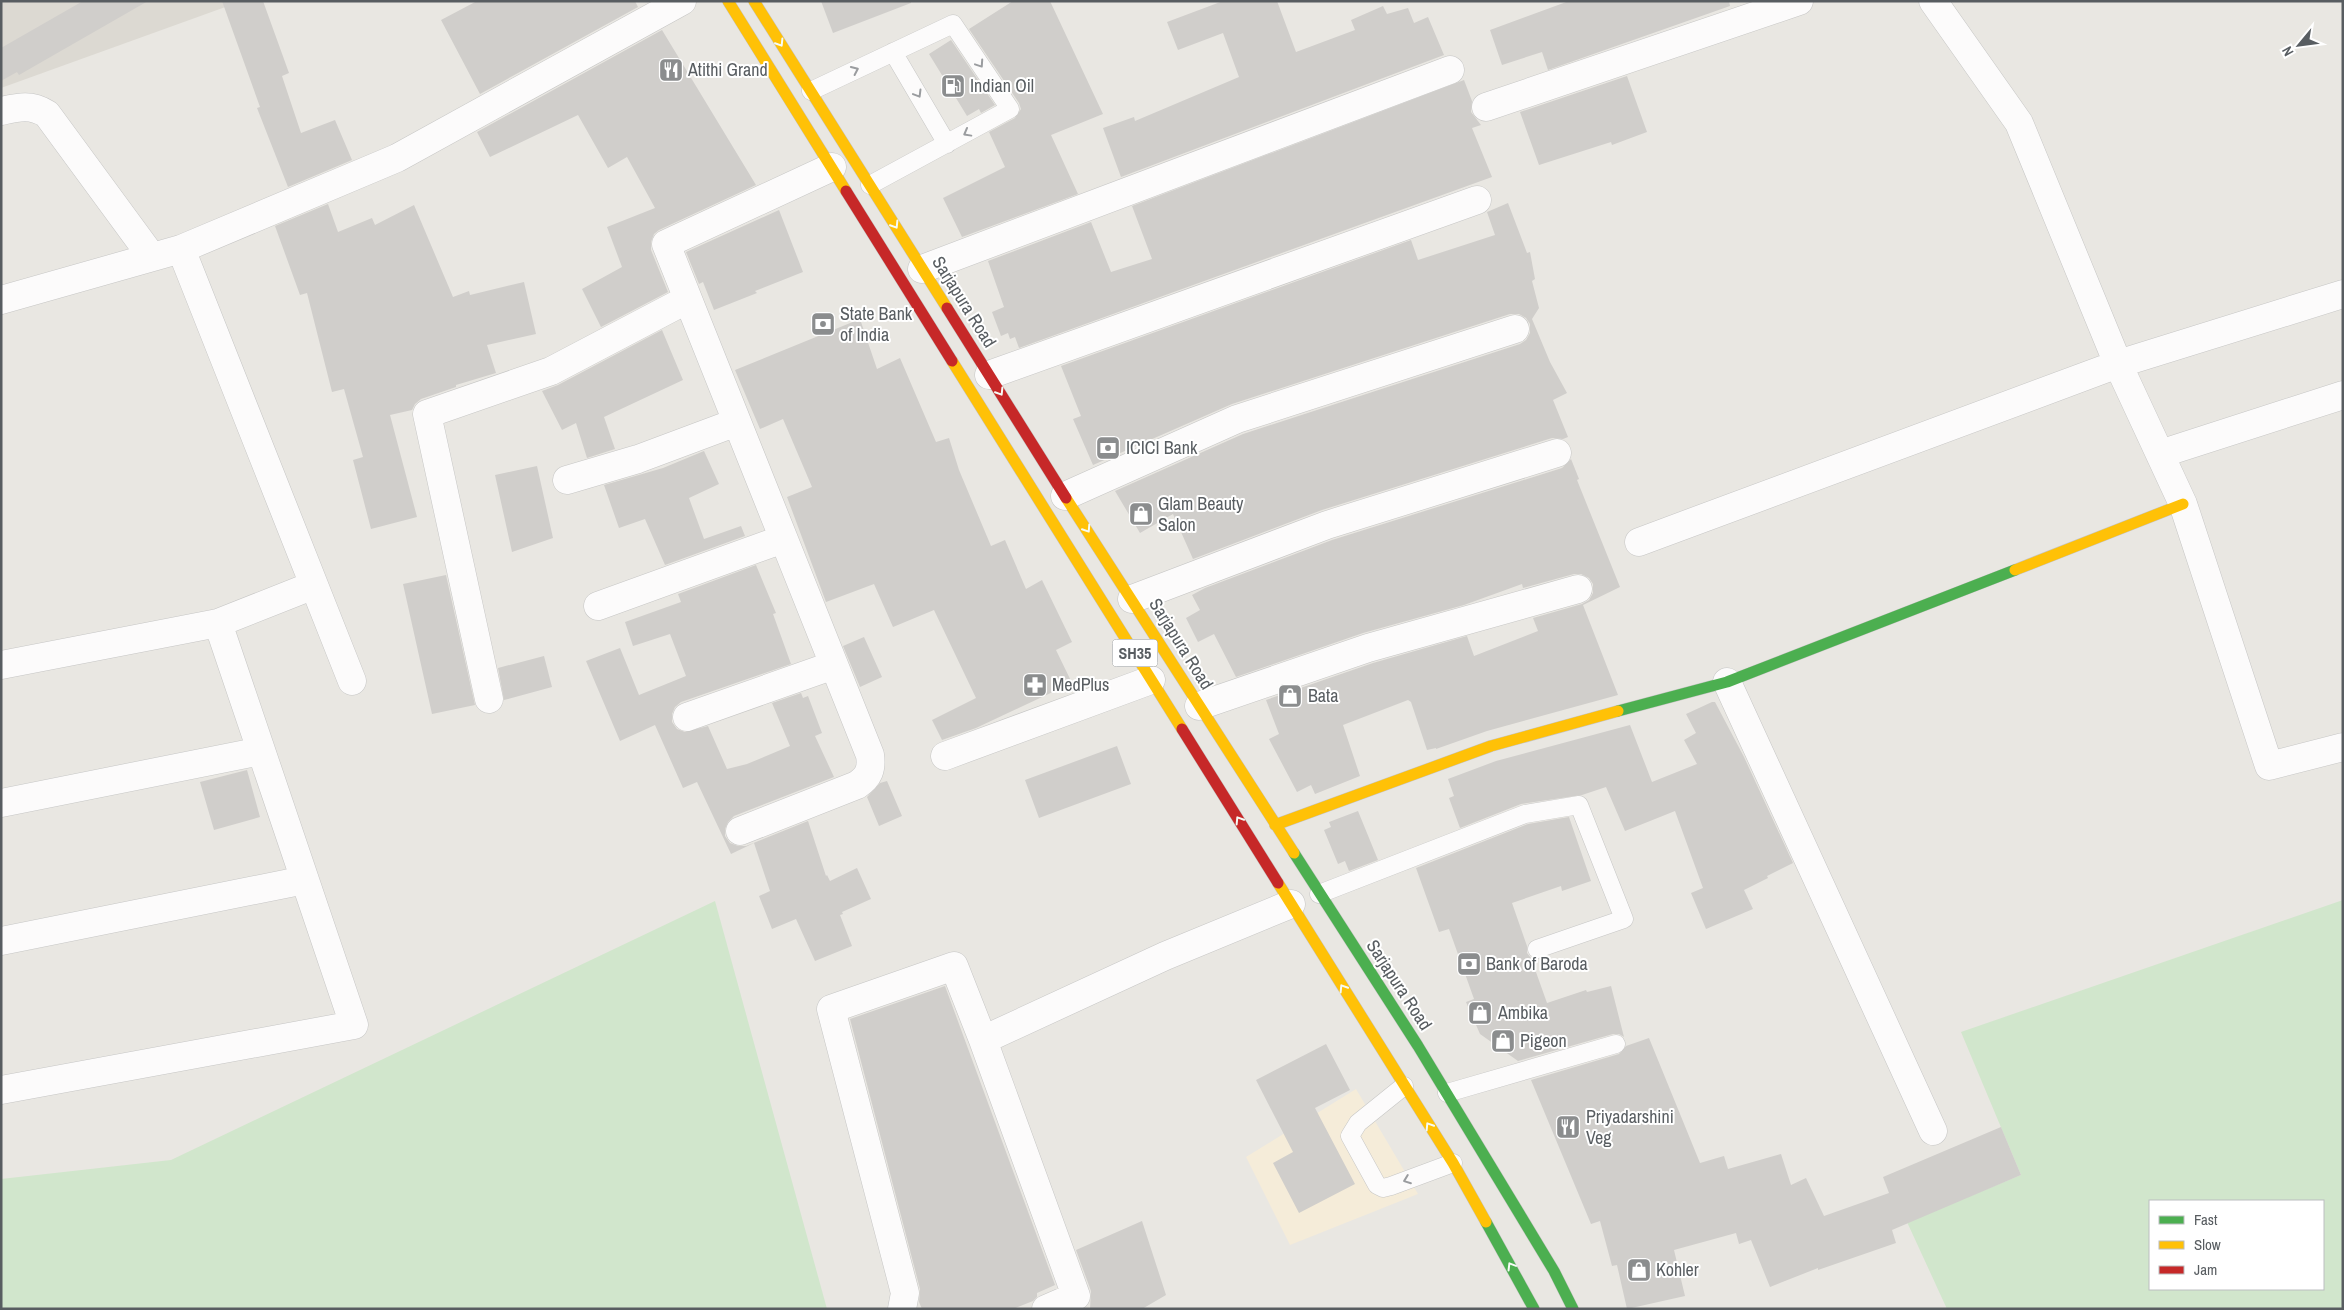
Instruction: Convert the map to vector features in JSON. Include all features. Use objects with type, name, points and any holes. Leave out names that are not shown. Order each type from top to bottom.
[{"type":"main road","name":"Sarjapura Road","points":[[728,1],[1151,680],[1270,837],[1319,894],[1419,1075],[1453,1163],[1526,1284],[1534,1309]]},
{"type":"main road","name":"Sarjapura Road","points":[[754,1],[1199,706],[1270,837],[1291,904],[1419,1075],[1447,1094],[1573,1309]]},
{"type":"main road","points":[[863,217],[881,204]]},
{"type":"main road","points":[[993,426],[1013,413]]},
{"type":"main road","points":[[1270,837],[1491,746],[1727,682],[2183,504]]},
{"type":"street","points":[[1,300],[181,249],[397,158],[682,1]]},
{"type":"street","points":[[1486,107],[1799,1]]},
{"type":"street","points":[[1933,1],[2019,123],[2118,364],[2183,504],[2269,766],[2343,747]]},
{"type":"street","points":[[922,269],[1450,70]]},
{"type":"street","points":[[1,111],[29,106],[38,108],[51,117],[152,258]]},
{"type":"street","points":[[740,831],[857,785],[869,773],[870,755],[666,244],[832,167]]},
{"type":"street","points":[[989,375],[1477,200]]},
{"type":"street","points":[[181,249],[352,681]]},
{"type":"street","points":[[1639,542],[2118,364],[2343,294]]},
{"type":"street","points":[[489,699],[427,414],[551,371],[688,299]]},
{"type":"street","points":[[1066,496],[1237,419],[1515,329]]},
{"type":"street","points":[[2160,454],[2343,395]]},
{"type":"street","points":[[567,480],[638,459],[737,422]]},
{"type":"street","points":[[1132,599],[1327,524],[1557,453]]},
{"type":"street","points":[[598,606],[783,539]]},
{"type":"street","points":[[1,665],[218,623],[314,585]]},
{"type":"street","points":[[1199,706],[1368,648],[1578,589]]},
{"type":"street","points":[[1,1090],[354,1025],[218,623]]},
{"type":"street","points":[[687,717],[834,665]]},
{"type":"street","points":[[945,756],[1151,680]]},
{"type":"street","points":[[1727,682],[1933,1131]]},
{"type":"street","points":[[1,803],[261,751]]},
{"type":"street","points":[[1,941],[305,880]]},
{"type":"street","points":[[983,1040],[1165,956],[1291,904]]},
{"type":"street","points":[[902,1309],[904,1293],[831,1009],[954,966],[983,1040],[1076,1296],[1046,1309]]},
{"type":"lane","points":[[811,91],[953,24],[1010,109],[870,185]]},
{"type":"lane","points":[[893,52],[947,144]]},
{"type":"lane","points":[[1319,894],[1525,814],[1579,805],[1624,919],[1537,949]]},
{"type":"lane","points":[[1447,1094],[1616,1044]]},
{"type":"lane","points":[[1419,1075],[1358,1123],[1350,1136],[1377,1185],[1383,1188],[1453,1163]]},
{"type":"shaded area","points":[[1,1],[242,1],[1,88]]},
{"type":"shaded area","points":[[1356,1089],[1418,1194],[1290,1245],[1246,1157]]},
{"type":"green space","points":[[2343,900],[2343,1309],[1947,1309],[1907,1222],[2021,1175],[1961,1032]]},
{"type":"green space","points":[[715,901],[827,1309],[1,1309],[1,1179],[171,1160]]},
{"type":"building","points":[[83,1],[148,1],[19,75],[17,72],[1,81],[1,48]]},
{"type":"building","points":[[222,1],[263,1],[289,73],[282,76],[301,133],[335,120],[352,160],[288,187],[257,108],[260,107]]},
{"type":"building","points":[[477,1],[635,1],[638,7],[480,94],[441,20]]},
{"type":"building","points":[[821,1],[911,1],[911,3],[833,33]]},
{"type":"building","points":[[1013,1],[1050,1],[1103,114],[1051,135],[1078,194],[962,237],[943,198],[1005,167],[989,132],[1015,118],[1021,109],[1019,103],[969,29]]},
{"type":"building","points":[[1223,1],[1277,1],[1296,52],[1355,30],[1351,20],[1383,6],[1387,14],[1408,8],[1414,23],[1428,17],[1444,55],[1121,177],[1103,128],[1134,117],[1135,121],[1239,77],[1223,33],[1178,50],[1167,22]]},
{"type":"building","points":[[1569,1],[1729,1],[1730,6],[1548,70],[1542,52],[1502,65],[1490,30]]},
{"type":"building","points":[[662,30],[756,185],[654,234],[651,250],[668,292],[601,327],[582,289],[622,267],[607,227],[655,208],[627,157],[608,168],[578,115],[490,157],[477,132]]},
{"type":"building","points":[[951,40],[995,105],[981,113],[979,109],[967,116],[929,54]]},
{"type":"building","points":[[1627,76],[1647,132],[1612,145],[1611,142],[1539,165],[1520,112]]},
{"type":"building","points":[[1464,80],[1472,101],[1471,112],[1481,125],[1472,128],[1492,177],[1019,348],[1015,337],[1010,339],[1008,333],[1001,336],[992,312],[1004,307],[988,261],[1091,222],[1111,272],[1152,259],[1132,206]]},
{"type":"building","points":[[1508,203],[1527,253],[1530,252],[1535,279],[1532,281],[1539,308],[1532,319],[1550,362],[1567,393],[1553,400],[1568,437],[1563,439],[1552,438],[1322,510],[1193,559],[1173,514],[1140,533],[1115,491],[1243,434],[1520,344],[1526,340],[1530,333],[1530,324],[1526,318],[1519,314],[1510,314],[1232,404],[1093,465],[1073,419],[1081,416],[1061,366],[1411,240],[1418,260],[1495,235],[1487,212]]},
{"type":"building","points":[[328,204],[338,232],[372,218],[375,225],[414,205],[453,297],[469,291],[470,295],[524,282],[536,334],[487,345],[496,373],[456,385],[456,387],[421,399],[412,410],[390,415],[417,517],[371,529],[353,460],[363,457],[344,389],[332,392],[307,293],[300,295],[275,226]]},
{"type":"building","points":[[779,210],[803,272],[714,310],[703,282],[699,284],[686,252]]},
{"type":"building","points":[[860,319],[877,369],[900,358],[936,442],[949,438],[959,470],[991,546],[1005,540],[1026,589],[1042,580],[1072,642],[1056,650],[1072,683],[976,728],[942,740],[932,720],[976,698],[934,610],[893,627],[874,584],[826,602],[787,497],[812,487],[783,419],[760,429],[735,370]]},
{"type":"building","points":[[662,330],[683,380],[604,417],[615,449],[587,458],[576,423],[562,430],[542,391],[558,385]]},
{"type":"building","points":[[704,451],[719,484],[689,498],[704,539],[741,526],[745,536],[665,565],[645,519],[619,528],[604,485],[663,468]]},
{"type":"building","points":[[1571,459],[1579,479],[1577,480],[1620,587],[1583,605],[1618,695],[1487,731],[1436,749],[1427,750],[1411,702],[1408,700],[1343,725],[1360,776],[1315,794],[1311,785],[1297,792],[1269,739],[1279,734],[1266,700],[1373,663],[1467,636],[1474,656],[1538,631],[1533,618],[1582,604],[1589,600],[1593,593],[1593,584],[1589,578],[1581,574],[1574,574],[1523,588],[1522,584],[1464,605],[1363,633],[1236,677],[1214,634],[1198,642],[1186,618],[1200,610],[1192,595],[1205,588],[1332,540],[1562,468]]},
{"type":"building","points":[[537,466],[553,538],[512,552],[495,475]]},
{"type":"building","points":[[756,565],[776,613],[773,614],[791,664],[681,702],[675,707],[672,714],[672,722],[677,729],[685,732],[708,726],[727,769],[747,764],[790,746],[772,703],[801,693],[803,698],[808,696],[822,733],[815,736],[834,777],[734,816],[728,822],[725,836],[730,843],[746,846],[808,821],[826,876],[830,881],[857,868],[871,899],[842,912],[843,914],[840,915],[852,946],[815,961],[796,919],[772,929],[759,896],[770,891],[754,843],[731,854],[697,782],[683,788],[655,725],[620,741],[586,661],[620,648],[639,695],[686,676],[670,634],[633,646],[625,622],[681,602],[678,594]]},
{"type":"building","points":[[446,575],[475,705],[432,714],[403,584]]},
{"type":"building","points":[[864,637],[882,677],[860,687],[843,646]]},
{"type":"building","points":[[544,656],[552,687],[504,700],[498,668]]},
{"type":"building","points":[[1715,702],[1744,757],[1793,863],[1744,890],[1753,909],[1706,929],[1691,893],[1703,888],[1675,811],[1625,831],[1606,787],[1582,795],[1521,804],[1460,828],[1449,798],[1454,796],[1448,779],[1496,761],[1630,725],[1652,782],[1697,764],[1684,740],[1696,733],[1686,714]]},
{"type":"building","points":[[1117,746],[1131,784],[1039,818],[1025,780]]},
{"type":"building","points":[[247,770],[260,817],[214,830],[200,782]]},
{"type":"building","points":[[887,781],[902,816],[879,826],[867,797],[880,783]]},
{"type":"building","points":[[1358,811],[1378,860],[1349,871],[1345,861],[1338,864],[1324,830],[1331,827],[1329,822]]},
{"type":"building","points":[[1569,817],[1591,881],[1562,891],[1561,886],[1512,903],[1527,946],[1527,953],[1531,958],[1547,1003],[1586,990],[1587,992],[1611,986],[1624,1037],[1619,1034],[1613,1034],[1518,1061],[1480,1034],[1466,1002],[1474,999],[1449,929],[1439,932],[1416,868],[1528,824]]},
{"type":"building","points":[[945,986],[1055,1285],[1037,1293],[1037,1297],[1033,1301],[1013,1309],[922,1309],[919,1302],[920,1289],[850,1019]]},
{"type":"building","points":[[1649,1038],[1700,1163],[1724,1156],[1728,1169],[1781,1154],[1791,1185],[1806,1178],[1824,1216],[1889,1193],[1883,1177],[2001,1127],[2021,1175],[1892,1230],[1896,1243],[1818,1270],[1818,1268],[1770,1287],[1751,1240],[1739,1244],[1736,1233],[1674,1250],[1685,1296],[1627,1309],[1617,1265],[1612,1266],[1600,1221],[1591,1224],[1531,1080],[1619,1054],[1626,1046]]},
{"type":"building","points":[[1326,1044],[1350,1090],[1315,1108],[1355,1184],[1299,1213],[1273,1163],[1293,1152],[1256,1080]]},
{"type":"building","points":[[1142,1221],[1166,1295],[1142,1309],[1090,1309],[1091,1291],[1076,1250]]},
{"type":"traffic: fast","points":[[1618,711],[1727,682],[2015,570]]},
{"type":"traffic: fast","points":[[1294,853],[1418,1046],[1554,1271],[1573,1309]]},
{"type":"traffic: fast","points":[[1486,1222],[1534,1309]]},
{"type":"traffic: slow","points":[[728,1],[846,191]]},
{"type":"traffic: slow","points":[[754,1],[947,308]]},
{"type":"traffic: slow","points":[[952,361],[1182,729]]},
{"type":"traffic: slow","points":[[1066,498],[1294,853]]},
{"type":"traffic: slow","points":[[2015,570],[2183,504]]},
{"type":"traffic: slow","points":[[1275,825],[1491,746],[1618,711]]},
{"type":"traffic: slow","points":[[1278,883],[1453,1163],[1486,1222]]},
{"type":"traffic: jam","points":[[846,191],[952,361]]},
{"type":"traffic: jam","points":[[947,308],[1066,498]]},
{"type":"traffic: jam","points":[[1182,729],[1278,883]]},
{"type":"place","name":"Atithi Grand","points":[[671,70]]},
{"type":"place","name":"Indian Oil","points":[[953,86]]},
{"type":"place","name":"State Bank of India","points":[[823,324]]},
{"type":"place","name":"ICICI Bank","points":[[1108,448]]},
{"type":"place","name":"Glam Beauty Salon","points":[[1141,514]]},
{"type":"place","name":"MedPlus","points":[[1035,685]]},
{"type":"place","name":"Bata","points":[[1290,696]]},
{"type":"place","name":"Bank of Baroda","points":[[1469,964]]},
{"type":"place","name":"Ambika","points":[[1480,1013]]},
{"type":"place","name":"Pigeon","points":[[1503,1041]]},
{"type":"place","name":"Priyadarshini Veg","points":[[1568,1127]]},
{"type":"place","name":"Kohler","points":[[1639,1270]]}]
